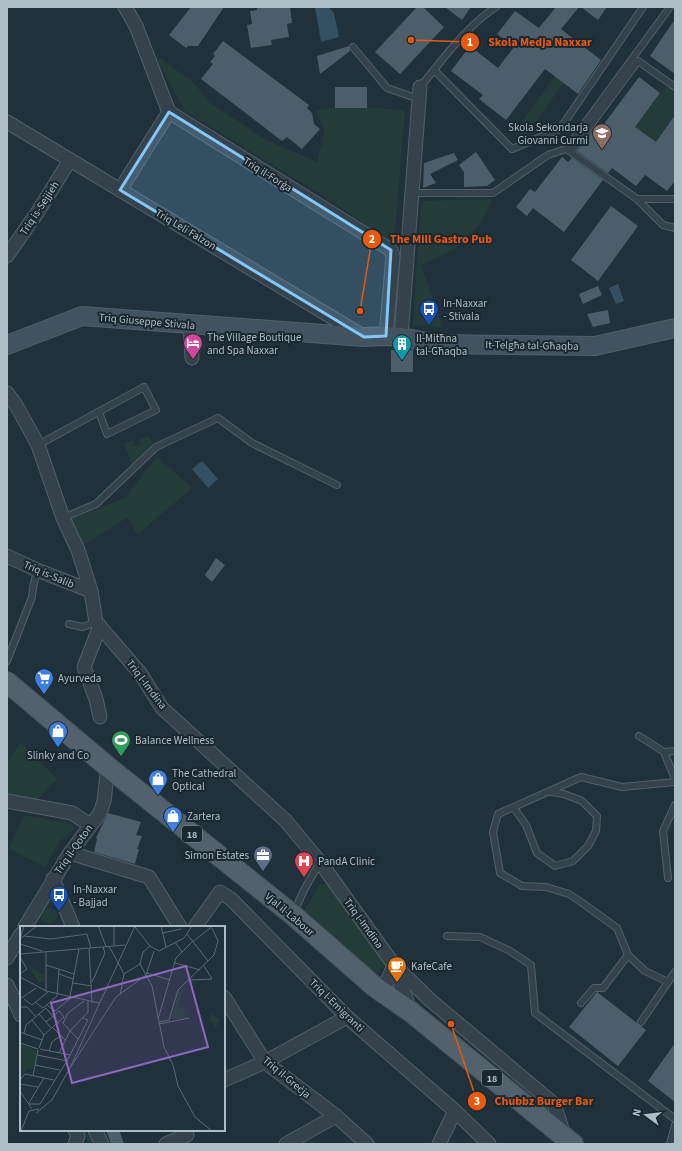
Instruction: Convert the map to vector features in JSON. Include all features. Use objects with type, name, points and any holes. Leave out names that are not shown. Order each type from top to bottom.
[{"type":"main road","name":"Vjal il-Labour","points":[[7,682],[108,767],[293,916],[375,987],[411,1012],[569,1140]]},
{"type":"street","points":[[120,190],[169,112],[136,26],[125,7]]},
{"type":"street","points":[[394,337],[393,256],[400,250],[412,194],[419,93]]},
{"type":"street","name":"Triq il-Forġa","points":[[169,112],[400,250]]},
{"type":"street","name":"Triq Leli Falzon","points":[[7,122],[364,337]]},
{"type":"street","name":"Triq is-Sejjieh","points":[[7,256],[37,213],[70,160]]},
{"type":"street","name":"Triq Giuseppe Stivala","points":[[7,346],[82,316],[364,337]]},
{"type":"street","points":[[190,324],[192,358]]},
{"type":"street","name":"It-Telgħa tal-Għaqba","points":[[364,337],[394,337],[436,344],[595,346],[675,328]]},
{"type":"street","points":[[7,393],[16,405],[38,445],[63,518],[78,550],[91,591],[98,624],[84,667],[96,699],[100,717]]},
{"type":"street","name":"Triq is-Salib","points":[[7,556],[91,591]]},
{"type":"street","name":"Triq l-Imdina","points":[[98,624],[140,673],[162,708],[284,820],[320,862],[394,965],[430,1000],[554,1104],[569,1140]]},
{"type":"street","name":"Triq il-Qoton","points":[[26,926],[70,853],[100,813],[104,801],[108,767]]},
{"type":"street","points":[[7,800],[72,813],[90,825]]},
{"type":"street","points":[[70,853],[149,877],[179,926]]},
{"type":"street","points":[[53,879],[74,926]]},
{"type":"street","name":"Triq l-Emigranti","points":[[196,926],[220,892],[231,899],[346,1017],[455,1111],[489,1144]]},
{"type":"street","points":[[7,958],[20,936]]},
{"type":"street","points":[[375,987],[387,982],[394,965]]},
{"type":"street","name":"Triq l-Imdina","points":[[394,965],[411,1012]]},
{"type":"street","points":[[7,985],[20,1013]]},
{"type":"street","name":"Triq il-Greċja","points":[[225,998],[265,1062],[336,1116],[367,1144]]},
{"type":"street","points":[[225,1080],[265,1062],[346,1017]]},
{"type":"street","points":[[439,1144],[455,1111]]},
{"type":"street","points":[[286,1144],[336,1116]]},
{"type":"street","points":[[96,1131],[102,1144]]},
{"type":"street","points":[[166,1144],[187,1136]]},
{"type":"lane","points":[[352,47],[387,88],[419,93],[434,70],[475,24],[484,15],[496,7]]},
{"type":"lane","points":[[434,70],[512,149],[560,130],[643,7]]},
{"type":"lane","points":[[569,150],[670,7]]},
{"type":"lane","points":[[412,194],[493,193],[548,155],[569,150],[638,61],[675,87]]},
{"type":"lane","points":[[569,150],[637,199],[664,225],[675,228]]},
{"type":"lane","points":[[637,199],[675,199]]},
{"type":"lane","points":[[38,445],[144,387],[156,410],[107,434],[99,412]]},
{"type":"lane","points":[[63,518],[96,504],[156,448],[218,418],[252,444],[337,485]]},
{"type":"lane","points":[[7,661],[32,596],[38,570]]},
{"type":"lane","points":[[68,624],[83,627],[98,624]]},
{"type":"lane","points":[[639,736],[664,752],[675,779]]},
{"type":"lane","points":[[664,752],[675,751]]},
{"type":"lane","points":[[668,982],[645,971],[628,955],[617,928],[569,894],[546,887],[522,886],[500,873],[493,832],[498,814],[581,777],[622,787],[675,782]]},
{"type":"lane","points":[[514,808],[526,825],[537,853],[555,866],[573,861],[588,846],[596,831],[597,816],[582,801],[564,794],[550,792]]},
{"type":"lane","points":[[668,878],[663,831],[675,805]]},
{"type":"lane","points":[[293,916],[304,890],[320,862]]},
{"type":"lane","points":[[447,936],[480,937],[510,951],[531,965],[535,1013],[675,1119]]},
{"type":"lane","points":[[581,1003],[594,988],[603,988],[628,955]]},
{"type":"lane","points":[[641,1022],[675,972]]},
{"type":"lane","points":[[670,1144],[675,1125]]},
{"type":"highlighted area","points":[[169,112],[391,250],[386,336],[364,337],[120,190]]},
{"type":"green space","points":[[154,54],[193,82],[209,102],[266,140],[317,162],[325,132],[316,111],[335,107],[405,110],[394,244],[325,197],[185,111]]},
{"type":"green space","points":[[555,76],[564,83],[524,137],[515,131]]},
{"type":"green space","points":[[666,86],[675,92],[675,115],[656,142],[635,127]]},
{"type":"green space","points":[[491,199],[490,205],[483,219],[463,242],[449,252],[421,265],[443,327],[413,325],[421,201]]},
{"type":"green space","points":[[149,436],[153,444],[132,465],[124,444],[133,440],[135,446],[141,444],[139,440]]},
{"type":"green space","points":[[157,457],[192,488],[139,533],[135,531],[128,517],[82,546],[69,520],[125,498]]},
{"type":"green space","points":[[21,743],[57,779],[36,801],[7,794],[7,762]]},
{"type":"green space","points":[[24,815],[71,824],[75,828],[58,843],[45,867],[9,849]]},
{"type":"green space","points":[[320,884],[328,884],[385,965],[374,974],[302,914]]},
{"type":"green space","points":[[49,908],[55,910],[57,916],[55,922],[49,924],[43,922],[41,916],[43,910]]},
{"type":"green space","points":[[83,1131],[92,1131],[98,1144],[89,1144]]},
{"type":"water","points":[[315,7],[329,7],[334,13],[339,37],[321,42]]},
{"type":"water","points":[[618,284],[624,301],[616,304],[609,288]]},
{"type":"water","points":[[202,461],[218,479],[208,488],[192,469]]},
{"type":"building","points":[[191,7],[224,7],[198,46],[188,46],[186,48],[169,35]]},
{"type":"building","points":[[257,7],[290,7],[292,23],[287,24],[289,37],[271,40],[272,45],[251,48],[247,25],[252,24],[250,11],[257,10]]},
{"type":"building","points":[[417,7],[423,7],[444,27],[400,74],[375,52]]},
{"type":"building","points":[[445,7],[471,7],[462,20]]},
{"type":"building","points":[[556,7],[579,7],[561,29],[601,60],[578,94],[545,69],[506,120],[479,99],[483,95],[451,71],[470,46],[498,68],[514,47],[497,34],[515,11],[539,28]]},
{"type":"building","points":[[581,7],[607,7],[598,20]]},
{"type":"building","points":[[675,19],[675,74],[650,56]]},
{"type":"building","points":[[223,41],[309,105],[307,108],[312,113],[314,124],[320,129],[302,149],[287,137],[282,141],[201,79],[213,64],[210,62],[215,56],[213,54]]},
{"type":"building","points":[[349,46],[350,51],[320,74],[317,56]]},
{"type":"building","points":[[639,77],[660,93],[635,127],[656,142],[675,115],[675,181],[667,191],[645,175],[636,186],[612,168],[608,173],[577,151],[597,125],[601,128]]},
{"type":"building","points":[[335,87],[367,87],[367,108],[335,108]]},
{"type":"building","points":[[476,152],[495,180],[487,186],[464,187],[464,172],[459,165]]},
{"type":"building","points":[[454,153],[458,160],[430,174],[436,183],[423,188],[424,163]]},
{"type":"building","points":[[562,157],[568,162],[572,158],[603,180],[564,232],[533,208],[527,216],[516,207],[530,189],[535,192]]},
{"type":"building","points":[[611,206],[638,226],[598,281],[571,260]]},
{"type":"building","points":[[598,286],[602,295],[583,304],[579,294]]},
{"type":"building","points":[[608,310],[610,323],[593,327],[587,314]]},
{"type":"building","name":"Il-Mitħna tal-Għaqba","points":[[391,350],[413,350],[413,372],[391,372]]},
{"type":"building","points":[[216,558],[225,565],[212,582],[205,575]]},
{"type":"building","points":[[108,813],[141,822],[136,835],[142,836],[137,849],[139,849],[135,864],[94,852],[96,838]]},
{"type":"building","points":[[597,992],[646,1030],[618,1066],[569,1027]]},
{"type":"building","points":[[675,1043],[675,1102],[648,1081]]},
{"type":"building","points":[[106,1131],[119,1131],[124,1144],[111,1144]]},
{"type":"place","name":"Skola Medja Naxxar","points":[[411,40]]},
{"type":"place","name":"Skola Sekondarja Giovanni Curmi","points":[[602,150]]},
{"type":"place","name":"The Mill Gastro Pub","points":[[360,311]]},
{"type":"place","name":"In-Naxxar - Stivala","points":[[429,326]]},
{"type":"place","name":"The Village Boutique and Spa Naxxar","points":[[193,360]]},
{"type":"place","name":"Il-Mitħna tal-Għaqba","points":[[402,361]]},
{"type":"place","name":"Ayurveda","points":[[44,695]]},
{"type":"place","name":"Slinky and Co","points":[[58,748]]},
{"type":"place","name":"Balance Wellness","points":[[121,757]]},
{"type":"place","name":"The Cathedral Optical","points":[[158,796]]},
{"type":"place","name":"Zartera","points":[[173,833]]},
{"type":"place","name":"Simon Estates","points":[[263,872]]},
{"type":"place","name":"PandA Clinic","points":[[304,878]]},
{"type":"place","name":"In-Naxxar - Bajjad","points":[[59,912]]},
{"type":"place","name":"KafeCafe","points":[[397,983]]},
{"type":"place","name":"Chubbz Burger Bar","points":[[451,1024]]}]
